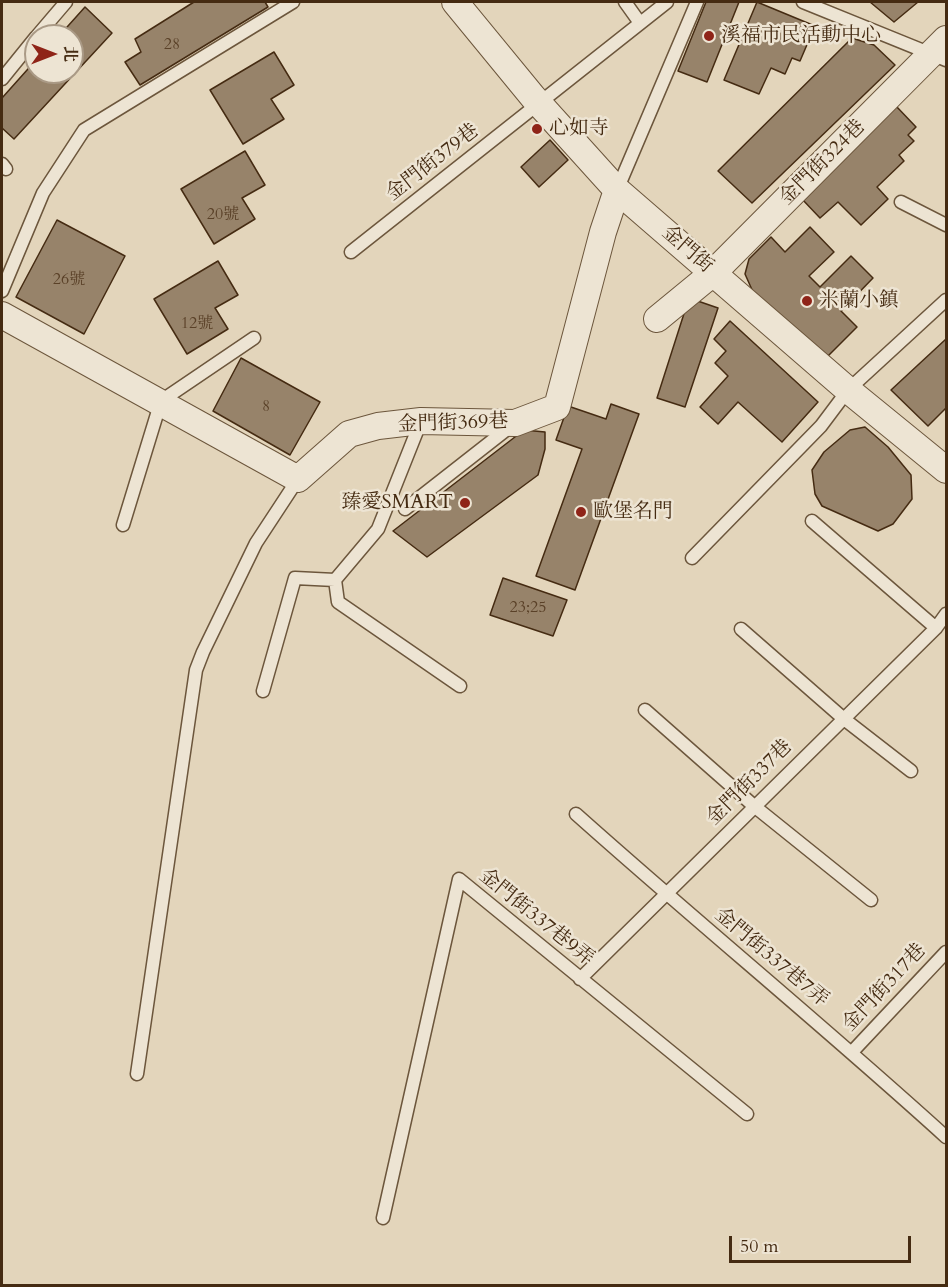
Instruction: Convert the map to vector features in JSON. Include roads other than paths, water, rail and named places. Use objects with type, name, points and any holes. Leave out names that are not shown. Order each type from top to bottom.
[{"type":"street","name":"金門街","points":[[455,2],[540,104],[617,190],[848,390],[946,470]]},
{"type":"street","name":"金門街324巷","points":[[657,319],[713,273],[942,50]]},
{"type":"street","name":"金門街369巷","points":[[298,479],[349,434],[378,426],[421,421],[514,423],[557,407],[603,232],[617,190]]},
{"type":"street","points":[[2,315],[161,401],[298,479]]},
{"type":"lane","points":[[48,24],[66,2]]},
{"type":"lane","points":[[2,291],[43,193],[84,130],[293,2]]},
{"type":"lane","points":[[625,2],[640,23]]},
{"type":"lane","name":"金門街379巷","points":[[351,252],[667,2]]},
{"type":"lane","points":[[617,190],[697,2]]},
{"type":"lane","points":[[803,2],[942,50]]},
{"type":"lane","points":[[2,79],[24,53]]},
{"type":"lane","points":[[901,202],[946,225]]},
{"type":"lane","points":[[692,558],[821,426],[848,390],[946,300]]},
{"type":"lane","points":[[123,525],[161,401],[255,338]]},
{"type":"lane","points":[[421,421],[378,529],[335,580],[338,602],[460,686]]},
{"type":"lane","points":[[405,509],[514,423]]},
{"type":"lane","points":[[136,1074],[196,670],[256,543],[298,479]]},
{"type":"lane","points":[[812,521],[936,628]]},
{"type":"lane","points":[[262,691],[295,578],[335,580]]},
{"type":"lane","name":"金門街337巷","points":[[580,979],[936,628],[946,614]]},
{"type":"lane","points":[[741,629],[844,719],[911,771]]},
{"type":"lane","points":[[645,710],[754,806],[871,900]]},
{"type":"lane","name":"金門街337巷7弄","points":[[576,814],[666,894],[852,1052],[946,1137]]},
{"type":"lane","name":"金門街337巷9弄","points":[[383,1218],[459,879],[747,1114]]},
{"type":"lane","name":"金門街317巷","points":[[852,1052],[946,952]]},
{"type":"place","name":"溪福市民活動中心","points":[[709,36]]},
{"type":"place","name":"心如寺","points":[[537,129]]},
{"type":"place","name":"米蘭小鎮","points":[[807,301]]},
{"type":"place","name":"臻愛SMART","points":[[465,503]]},
{"type":"place","name":"歐堡名門","points":[[581,512]]}]
